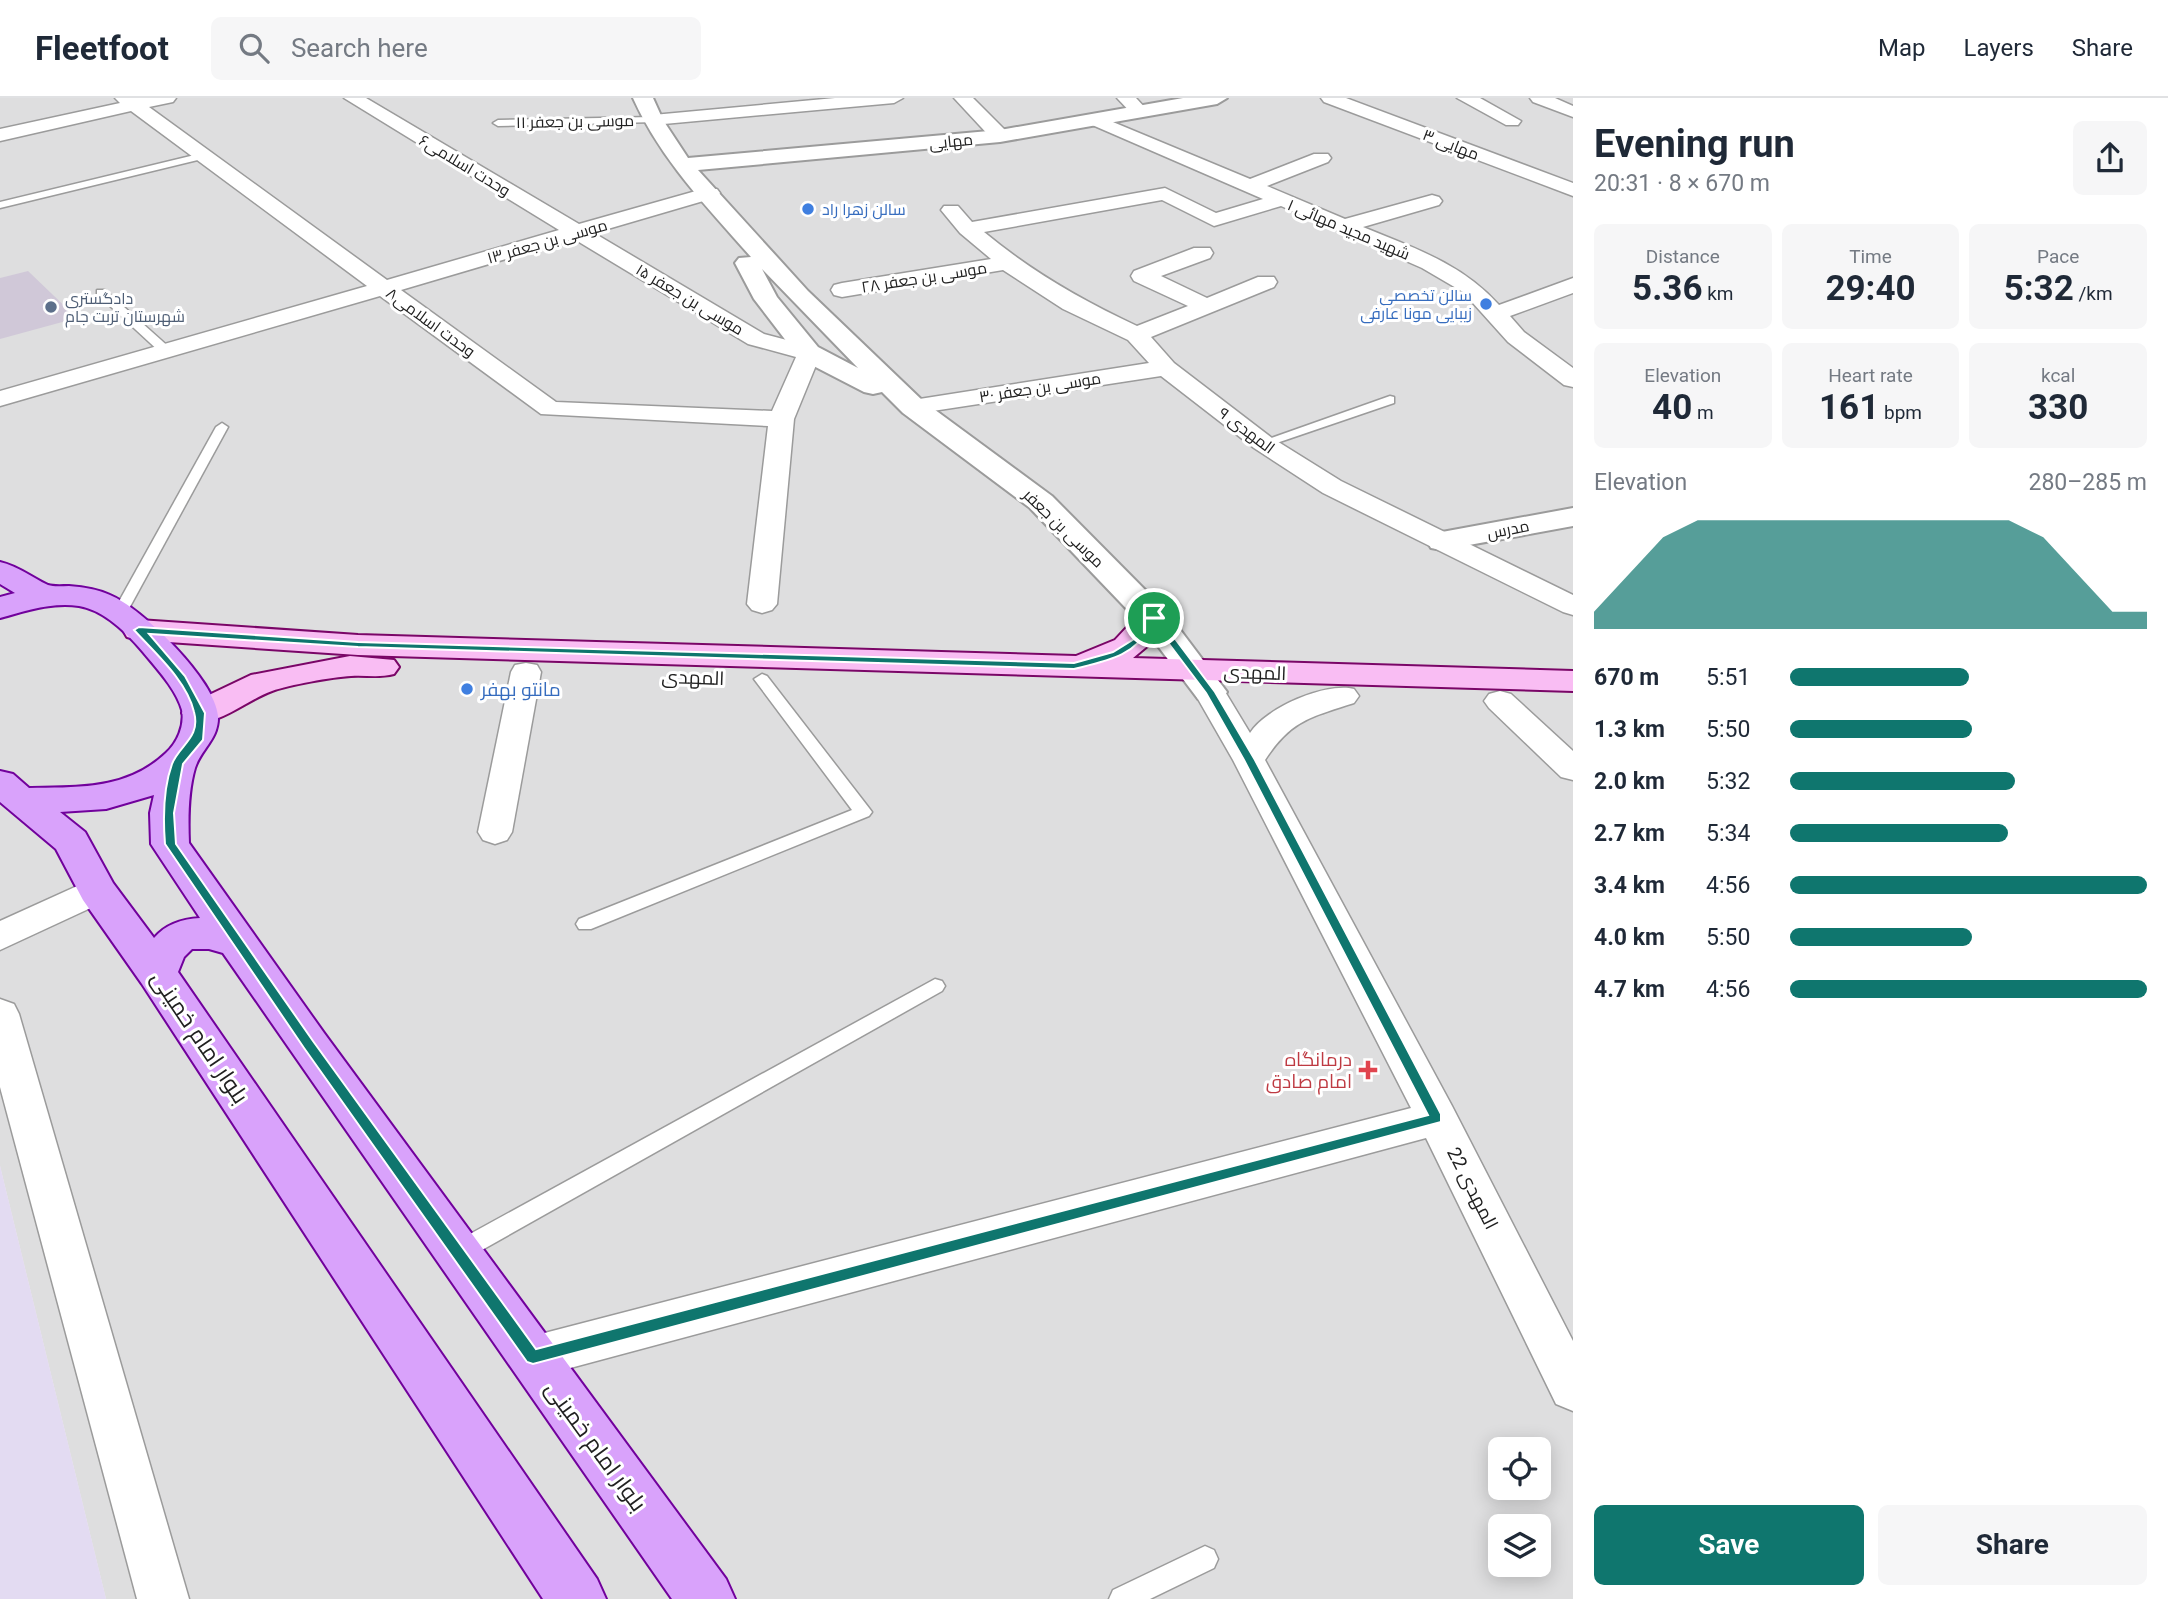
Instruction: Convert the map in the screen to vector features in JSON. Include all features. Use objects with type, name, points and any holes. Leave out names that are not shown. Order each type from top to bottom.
[{"type":"main road","points":[[0,571],[45,596]]},
{"type":"main road","points":[[0,608],[45,596],[88,598],[111,606],[154,643],[182,678],[200,713],[197,740],[178,763],[152,780],[119,794],[80,799],[11,792]]},
{"type":"main road","points":[[1074,666],[1116,654],[1138,642],[1154,618]]},
{"type":"main road","name":"المهدی","points":[[129,622],[358,645],[1074,666],[1343,696],[1573,703]]},
{"type":"main road","name":"المهدی","points":[[200,713],[263,682],[350,666],[762,679],[1573,681]]},
{"type":"main road","name":"بلوار امام خمینی","points":[[178,763],[169,813],[170,844],[706,1599]]},
{"type":"main road","name":"بلوار امام خمینی","points":[[11,792],[71,841],[97,890],[157,973],[577,1599]]},
{"type":"main road","points":[[157,973],[166,947],[176,938],[189,933],[214,933],[237,942]]},
{"type":"street","points":[[0,135],[129,102],[167,98]]},
{"type":"street","name":"وحدت اسلامی۶","points":[[353,98],[578,232]]},
{"type":"street","name":"موسی بن جعفر","points":[[643,98],[653,120],[682,164],[799,296],[913,407],[1041,502],[1154,618],[1203,681]]},
{"type":"street","points":[[653,120],[894,98]]},
{"type":"street","points":[[963,98],[1000,136]]},
{"type":"street","name":"مهایی","points":[[682,164],[1000,136],[1096,120],[1133,105],[1217,98]]},
{"type":"street","name":"مهایی ۳","points":[[1330,98],[1573,190]]},
{"type":"street","points":[[1466,98],[1512,121]]},
{"type":"street","points":[[1539,98],[1573,112]]},
{"type":"street","name":"وحدت اسلامی۸","points":[[129,102],[550,409],[781,419]]},
{"type":"street","name":"شهید مجید مهائی ۱","points":[[1096,120],[1440,269],[1471,287],[1516,337],[1573,380]]},
{"type":"street","points":[[1249,186],[1321,158]]},
{"type":"street","points":[[1540,178],[1573,169]]},
{"type":"street","name":"موسی بن جعفر ۱۳","points":[[0,399],[710,194]]},
{"type":"street","name":"موسی بن جعفر","points":[[710,194],[766,299],[809,353],[913,407]]},
{"type":"street","name":"المهدی ۹","points":[[1281,200],[1214,220],[1165,194],[959,219],[1007,263],[1071,304],[1136,335],[1166,368],[1263,443],[1332,487],[1573,606]]},
{"type":"street","points":[[1343,226],[1432,201]]},
{"type":"street","name":"موسی بن جعفر ۱۵","points":[[578,232],[756,338],[809,353]]},
{"type":"street","points":[[1202,253],[1142,276],[1206,306]]},
{"type":"street","name":"موسی بن جعفر ۲۸","points":[[842,290],[1007,263]]},
{"type":"street","points":[[1136,335],[1266,282]]},
{"type":"street","points":[[1495,314],[1573,285]]},
{"type":"street","points":[[762,604],[781,419],[809,353]]},
{"type":"street","name":"موسی بن جعفر ۳۰","points":[[913,407],[1166,368]]},
{"type":"street","name":"مدرس","points":[[1442,541],[1573,517]]},
{"type":"street","points":[[495,832],[526,672]]},
{"type":"street","name":"المهدی 22","points":[[1203,681],[1249,760],[1437,1118],[1573,1389]]},
{"type":"street","points":[[1249,760],[1268,730],[1295,710],[1343,696]]},
{"type":"street","points":[[1500,701],[1573,769]]},
{"type":"street","points":[[0,937],[97,890]]},
{"type":"street","points":[[0,1014],[163,1599]]},
{"type":"street","points":[[533,1357],[1437,1118]]},
{"type":"lane","name":"موسی بن جعفر ۱۱","points":[[498,123],[653,120]]},
{"type":"lane","points":[[0,205],[204,156]]},
{"type":"lane","points":[[101,292],[166,351]]},
{"type":"lane","points":[[1263,443],[1390,400]]},
{"type":"lane","points":[[129,622],[222,427]]},
{"type":"lane","points":[[585,924],[863,812],[762,679]]},
{"type":"lane","points":[[458,1252],[935,986]]},
{"type":"lane","points":[[1122,1599],[1205,1559]]},
{"type":"shaded area","points":[[0,98],[1573,98],[1573,1599],[106,1599],[0,1166]]},
{"type":"shaded area","points":[[0,1166],[106,1599],[0,1599]]},
{"type":"building","name":"دادگستری شهرستان تربت جام","points":[[28,271],[77,318],[0,339],[0,278]]},
{"type":"place","name":"سالن زهرا راد","points":[[808,209]]},
{"type":"place","name":"سالن تخصصی زیبایی مونا عارفی","points":[[1486,304]]},
{"type":"place","name":"دادگستری شهرستان تربت جام","points":[[51,307]]},
{"type":"place","name":"مانتو بهفر","points":[[467,689]]},
{"type":"place","name":"درمانگاه امام صادق","points":[[1368,1070]]},
{"type":"route","points":[[1154,618],[1210,692],[1249,760],[1437,1118],[533,1357],[309,1045],[170,844],[169,813],[178,763],[197,740],[200,713],[182,678],[154,643],[139,630],[358,645],[1074,666],[1116,654],[1138,642],[1154,618]]}]
